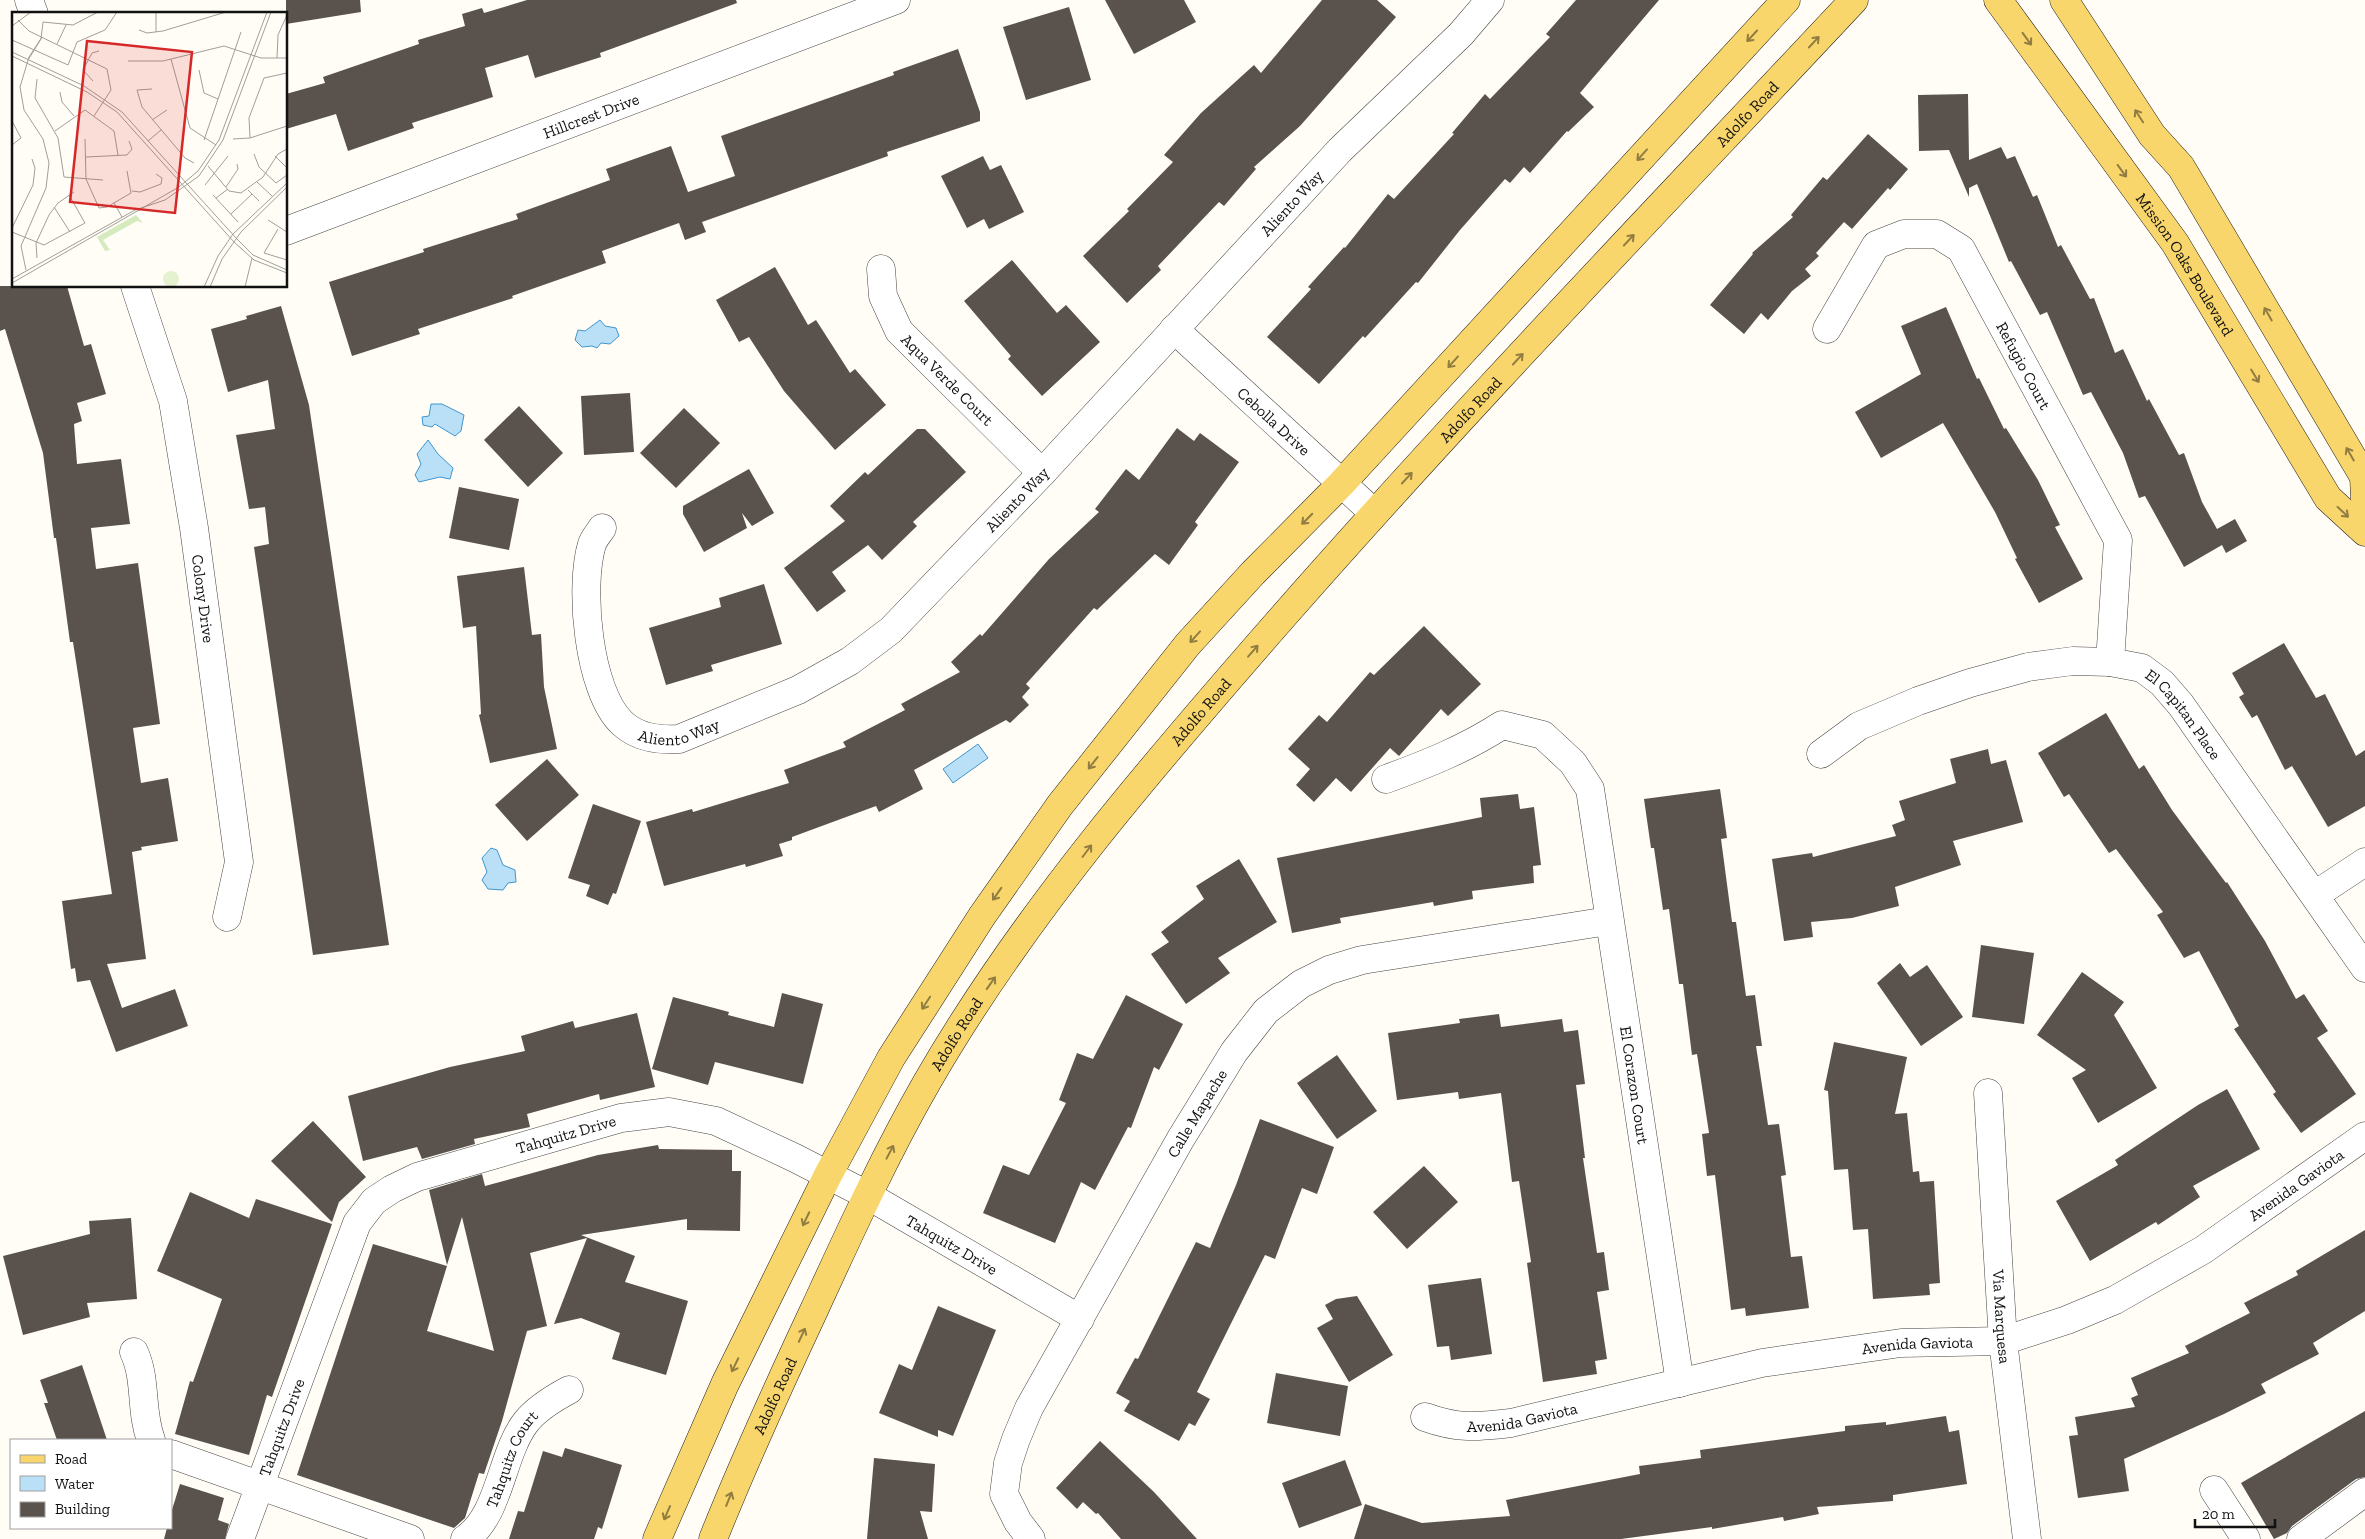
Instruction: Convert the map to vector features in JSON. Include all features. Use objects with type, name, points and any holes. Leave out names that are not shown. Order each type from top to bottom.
[{"type":"main road","points":[[657,1539],[725,1384],[828,1175],[896,1050],[982,916],[1060,805],[1188,644],[1253,573],[1341,484],[1786,0]]},
{"type":"main road","name":"Adolfo Road","points":[[713,1539],[745,1459],[867,1195],[928,1081],[979,1000],[1039,915],[1166,750],[1374,513],[1854,0]]},
{"type":"main road","name":"Mission Oaks Boulevard","points":[[1998,0],[2175,243],[2328,498],[2365,532]]},
{"type":"main road","points":[[2064,0],[2152,135],[2181,167],[2364,477],[2365,499]]},
{"type":"street","points":[[29,0],[33,12]]},
{"type":"street","name":"Hillcrest Drive","points":[[288,230],[896,0]]},
{"type":"street","name":"Aliento Way","points":[[602,528],[592,543],[586,580],[587,612],[597,679],[609,708],[622,724],[639,735],[659,740],[679,739],[798,690],[871,647],[891,630],[1042,473],[1340,150],[1461,34],[1490,0]]},
{"type":"street","name":"Refugio Court","points":[[1827,329],[1876,245],[1904,234],[1937,234],[1961,249],[2118,540],[2110,662]]},
{"type":"street","name":"Aqua Verde Court","points":[[881,269],[883,296],[899,331],[1042,473]]},
{"type":"street","name":"Colony Drive","points":[[138,288],[173,401],[194,528],[239,862],[227,917]]},
{"type":"street","name":"Cebolla Drive","points":[[1174,329],[1374,513]]},
{"type":"street","name":"El Capitan Place","points":[[1821,754],[1859,726],[1970,683],[2028,667],[2073,661],[2110,662],[2142,668],[2162,683],[2181,705],[2365,968]]},
{"type":"street","name":"El Corazon Court","points":[[1386,779],[1430,763],[1469,745],[1502,725],[1543,735],[1573,763],[1590,789],[1608,920],[1680,1382]]},
{"type":"street","points":[[2315,895],[2365,862]]},
{"type":"street","name":"Calle Mapache","points":[[1030,1539],[1018,1522],[1004,1494],[1008,1463],[1029,1408],[1180,1140],[1234,1052],[1266,1011],[1301,984],[1329,970],[1362,960],[1608,920]]},
{"type":"street","name":"Via Marquesa","points":[[1988,1093],[2003,1341],[2027,1539]]},
{"type":"street","name":"Tahquitz Drive","points":[[240,1539],[258,1487],[314,1344],[356,1223],[374,1201],[392,1189],[417,1177],[621,1118],[669,1112],[716,1121],[867,1195],[1080,1319]]},
{"type":"street","name":"Avenida Gaviota","points":[[1425,1417],[1449,1425],[1477,1427],[1511,1423],[1762,1364],[1901,1342],[2003,1341],[2067,1320],[2115,1300],[2150,1282],[2203,1250],[2365,1136]]},
{"type":"street","points":[[134,1352],[142,1374],[145,1425],[151,1439]]},
{"type":"street","name":"Tahquitz Court","points":[[465,1539],[473,1534],[485,1517],[526,1422],[548,1402],[569,1390]]},
{"type":"street","points":[[172,1454],[258,1487],[410,1539]]},
{"type":"street","points":[[2214,1490],[2246,1539]]},
{"type":"street","points":[[2301,1539],[2365,1492]]},
{"type":"water","points":[[600,320],[605,326],[616,328],[619,336],[610,344],[601,343],[597,348],[592,346],[582,347],[575,340],[578,330],[585,331]]},
{"type":"water","points":[[431,404],[442,404],[464,415],[461,431],[455,436],[435,424],[432,427],[423,425],[422,417],[429,416]]},
{"type":"water","points":[[428,440],[438,454],[453,468],[450,479],[440,477],[419,482],[415,475],[421,464],[417,454]]},
{"type":"water","points":[[978,744],[988,758],[953,783],[943,769]]},
{"type":"water","points":[[491,848],[497,850],[503,865],[515,870],[516,882],[508,883],[503,890],[488,889],[482,880],[487,872],[482,858]]},
{"type":"building","points":[[286,0],[360,0],[361,12],[288,24],[288,12],[286,12]]},
{"type":"building","points":[[527,0],[736,0],[737,3],[600,53],[601,57],[535,78],[528,55],[485,68],[493,97],[412,123],[414,128],[348,151],[336,114],[288,128],[288,93],[325,83],[323,77],[419,44],[418,40],[465,26],[462,14],[482,8],[484,13]]},
{"type":"building","points":[[1105,0],[1184,0],[1196,22],[1134,54]]},
{"type":"building","points":[[1322,0],[1377,0],[1396,17],[1300,126],[1254,167],[1256,169],[1224,206],[1219,202],[1158,266],[1161,270],[1127,303],[1083,256],[1129,211],[1127,209],[1173,162],[1164,155],[1201,113],[1254,65],[1261,73]]},
{"type":"building","points":[[1576,0],[1659,0],[1580,93],[1594,107],[1567,131],[1530,173],[1524,167],[1510,183],[1505,179],[1460,230],[1418,283],[1416,282],[1365,338],[1363,336],[1319,384],[1267,337],[1311,289],[1308,287],[1345,248],[1388,194],[1394,199],[1454,134],[1452,133],[1485,94],[1490,99],[1550,37],[1546,34]]},
{"type":"building","points":[[1069,7],[1091,80],[1026,100],[1003,27]]},
{"type":"building","points":[[958,49],[980,112],[980,121],[887,152],[888,156],[702,222],[706,232],[685,240],[679,223],[602,251],[606,263],[512,296],[513,298],[418,329],[420,334],[352,356],[329,282],[424,252],[423,249],[518,219],[516,214],[610,180],[606,169],[671,146],[688,192],[735,176],[721,136],[894,75],[893,72]]},
{"type":"building","points":[[1968,94],[1969,160],[2001,147],[2007,159],[2015,156],[2033,197],[2037,195],[2058,247],[2061,245],[2090,299],[2094,298],[2115,353],[2123,349],[2147,401],[2149,399],[2179,455],[2184,453],[2202,502],[2217,529],[2235,519],[2247,541],[2226,553],[2222,545],[2184,567],[2145,496],[2139,498],[2123,453],[2091,392],[2083,395],[2047,312],[2040,315],[2011,261],[2009,262],[1977,184],[1969,188],[1969,197],[1949,150],[1919,151],[1918,95]]},
{"type":"building","points":[[1868,134],[1908,169],[1890,190],[1888,188],[1852,229],[1844,222],[1816,253],[1819,256],[1805,269],[1811,276],[1792,291],[1768,320],[1761,313],[1744,334],[1710,305],[1752,253],[1793,217],[1791,215],[1823,177],[1827,180]]},
{"type":"building","points":[[983,156],[990,170],[1001,165],[1024,212],[989,229],[984,219],[967,228],[941,176]]},
{"type":"building","points":[[1012,260],[1057,313],[1066,305],[1100,342],[1042,396],[1008,359],[1011,356],[964,301]]},
{"type":"building","points":[[775,267],[808,325],[816,320],[850,373],[855,369],[886,405],[835,450],[784,391],[749,337],[739,342],[716,300]]},
{"type":"building","points":[[0,286],[12,286],[12,288],[68,288],[84,346],[91,344],[106,394],[77,403],[82,421],[74,424],[77,464],[121,459],[130,524],[91,528],[96,569],[138,563],[160,724],[133,728],[141,783],[168,778],[178,841],[141,847],[142,850],[132,852],[146,959],[107,964],[122,1008],[175,989],[188,1026],[116,1052],[90,980],[77,982],[75,968],[71,969],[62,901],[112,894],[73,642],[70,642],[43,453],[5,329],[0,331]]},
{"type":"building","points":[[281,306],[309,405],[389,945],[313,955],[254,547],[269,544],[265,507],[249,509],[236,435],[275,429],[268,380],[228,392],[211,329],[247,319],[246,316]]},
{"type":"building","points":[[1946,307],[1977,379],[1979,378],[2004,429],[2006,428],[2038,480],[2060,525],[2055,527],[2083,579],[2039,603],[2015,559],[2017,558],[1995,512],[1943,423],[1881,458],[1855,412],[1921,374],[1901,326]]},
{"type":"building","points":[[630,393],[634,452],[584,455],[581,396]]},
{"type":"building","points":[[519,406],[563,453],[528,487],[484,440]]},
{"type":"building","points":[[684,408],[720,443],[676,488],[640,453]]},
{"type":"building","points":[[1177,428],[1194,441],[1200,433],[1239,462],[1195,522],[1198,525],[1169,565],[1155,554],[1097,610],[1094,608],[1026,684],[1030,688],[1022,697],[1029,705],[1010,723],[1006,720],[914,770],[923,789],[879,812],[876,806],[792,837],[792,840],[779,844],[783,856],[746,867],[745,864],[664,886],[646,822],[692,809],[693,812],[789,783],[784,770],[846,747],[843,742],[905,710],[901,704],[960,672],[951,662],[980,634],[982,636],[1049,559],[1099,512],[1095,509],[1126,469],[1139,480]]},
{"type":"building","points":[[917,429],[925,429],[966,472],[913,522],[917,526],[882,560],[868,545],[832,572],[846,591],[817,612],[784,568],[845,521],[830,506],[865,472],[868,475]]},
{"type":"building","points":[[749,469],[774,513],[752,526],[742,513],[747,528],[704,552],[683,514],[683,506]]},
{"type":"building","points":[[459,487],[519,499],[509,550],[449,538]]},
{"type":"building","points":[[524,567],[532,635],[541,634],[544,687],[557,749],[490,763],[479,715],[481,714],[476,626],[463,628],[457,576]]},
{"type":"building","points":[[764,584],[782,644],[711,665],[713,671],[666,685],[649,628],[721,607],[719,598]]},
{"type":"building","points":[[1424,626],[1481,684],[1448,716],[1441,709],[1399,756],[1390,748],[1351,792],[1336,778],[1314,802],[1296,785],[1310,769],[1288,749],[1319,715],[1327,722],[1370,672],[1374,675]]},
{"type":"building","points":[[2284,643],[2316,698],[2325,694],[2356,756],[2365,750],[2365,806],[2328,827],[2292,766],[2285,770],[2257,715],[2252,718],[2239,697],[2244,694],[2232,673]]},
{"type":"building","points":[[2106,713],[2139,769],[2144,765],[2172,810],[2227,882],[2265,941],[2296,999],[2304,994],[2328,1031],[2317,1038],[2356,1094],[2301,1133],[2273,1094],[2276,1092],[2234,1029],[2239,1026],[2199,951],[2184,958],[2157,915],[2163,912],[2116,849],[2109,853],[2069,794],[2064,797],[2038,753]]},
{"type":"building","points":[[1988,749],[1991,764],[2006,760],[2023,822],[1953,841],[1961,865],[1895,887],[1899,906],[1852,918],[1811,922],[1813,937],[1784,941],[1772,859],[1812,853],[1813,857],[1896,836],[1892,825],[1905,820],[1899,801],[1956,783],[1950,759]]},
{"type":"building","points":[[547,759],[579,795],[527,841],[495,805]]},
{"type":"building","points":[[1720,789],[1727,838],[1721,839],[1732,922],[1736,922],[1746,996],[1755,995],[1762,1046],[1756,1046],[1768,1125],[1779,1124],[1786,1175],[1781,1176],[1791,1257],[1802,1256],[1809,1308],[1746,1316],[1745,1308],[1731,1310],[1715,1175],[1707,1176],[1702,1134],[1709,1133],[1697,1054],[1692,1055],[1683,984],[1679,984],[1669,909],[1663,910],[1654,848],[1651,848],[1644,799]]},
{"type":"building","points":[[1518,794],[1520,809],[1534,807],[1541,865],[1533,866],[1534,883],[1472,891],[1473,899],[1434,906],[1433,902],[1340,918],[1341,923],[1292,933],[1277,858],[1482,817],[1480,798]]},
{"type":"building","points":[[593,804],[641,821],[616,894],[613,893],[608,905],[586,896],[590,885],[568,878]]},
{"type":"building","points":[[1239,859],[1277,922],[1218,958],[1230,973],[1186,1004],[1151,954],[1169,942],[1161,932],[1204,899],[1196,886]]},
{"type":"building","points":[[1981,945],[2034,953],[2024,1024],[1972,1017]]},
{"type":"building","points":[[1900,963],[1910,977],[1927,965],[1963,1017],[1921,1046],[1877,983]]},
{"type":"building","points":[[2082,972],[2124,1002],[2114,1015],[2157,1088],[2098,1123],[2072,1078],[2086,1070],[2037,1035]]},
{"type":"building","points":[[782,993],[823,1004],[803,1084],[715,1062],[708,1085],[652,1069],[673,997],[729,1012],[728,1015],[774,1027]]},
{"type":"building","points":[[1126,995],[1183,1024],[1159,1070],[1154,1067],[1131,1128],[1128,1127],[1095,1190],[1081,1182],[1055,1243],[983,1213],[1003,1165],[1029,1175],[1066,1103],[1059,1100],[1077,1053],[1093,1059]]},
{"type":"building","points":[[637,1013],[655,1087],[600,1100],[599,1094],[527,1114],[530,1127],[474,1139],[475,1144],[422,1159],[417,1147],[363,1161],[348,1096],[450,1067],[525,1051],[521,1036],[573,1021],[575,1028]]},
{"type":"building","points":[[1499,1014],[1501,1027],[1562,1019],[1564,1032],[1578,1030],[1585,1084],[1576,1085],[1585,1158],[1583,1158],[1597,1253],[1604,1252],[1609,1290],[1597,1292],[1607,1359],[1595,1361],[1597,1374],[1543,1382],[1527,1263],[1531,1262],[1519,1181],[1512,1182],[1501,1093],[1459,1099],[1458,1092],[1397,1100],[1388,1033],[1460,1023],[1459,1019]]},
{"type":"building","points":[[1834,1042],[1907,1057],[1895,1114],[1907,1113],[1913,1172],[1919,1171],[1920,1182],[1934,1181],[1940,1283],[1929,1284],[1930,1295],[1873,1299],[1868,1229],[1853,1230],[1848,1169],[1834,1170],[1828,1091],[1824,1090]]},
{"type":"building","points":[[1337,1055],[1377,1111],[1337,1139],[1297,1083]]},
{"type":"building","points":[[2227,1089],[2260,1149],[2193,1186],[2200,1197],[2158,1225],[2156,1222],[2090,1261],[2056,1201],[2118,1165],[2115,1160],[2198,1105]]},
{"type":"building","points":[[1260,1119],[1334,1147],[1317,1194],[1302,1188],[1275,1259],[1265,1255],[1197,1392],[1210,1399],[1195,1426],[1189,1423],[1179,1441],[1124,1411],[1130,1401],[1116,1393],[1135,1358],[1138,1359],[1196,1242],[1210,1248]]},
{"type":"building","points":[[313,1121],[366,1177],[339,1202],[332,1222],[271,1161]]},
{"type":"building","points":[[658,1145],[659,1149],[732,1150],[732,1171],[741,1171],[740,1231],[687,1230],[687,1219],[581,1235],[635,1256],[625,1282],[688,1301],[666,1375],[612,1359],[620,1333],[581,1318],[554,1324],[587,1238],[530,1253],[547,1326],[527,1331],[502,1421],[484,1474],[479,1473],[465,1518],[454,1528],[297,1475],[373,1244],[447,1266],[427,1331],[494,1351],[462,1217],[447,1265],[429,1190],[482,1174],[485,1186],[598,1155]]},
{"type":"building","points":[[1424,1166],[1458,1202],[1407,1249],[1373,1212]]},
{"type":"building","points":[[190,1192],[249,1218],[256,1199],[332,1224],[272,1397],[267,1395],[249,1455],[175,1434],[190,1381],[193,1382],[222,1299],[157,1271]]},
{"type":"building","points":[[131,1218],[137,1299],[87,1303],[90,1317],[23,1335],[3,1256],[90,1234],[89,1221]]},
{"type":"building","points":[[2365,1230],[2365,1311],[2313,1343],[2319,1354],[2261,1384],[2266,1393],[2124,1459],[2129,1491],[2078,1498],[2069,1436],[2078,1435],[2075,1417],[2135,1407],[2131,1398],[2138,1395],[2131,1378],[2189,1353],[2185,1346],[2250,1313],[2244,1303],[2298,1275],[2296,1271]]},
{"type":"building","points":[[1481,1278],[1492,1354],[1451,1360],[1449,1346],[1437,1347],[1428,1285]]},
{"type":"building","points":[[1357,1296],[1393,1355],[1349,1382],[1317,1328],[1333,1319],[1325,1305],[1336,1299]]},
{"type":"building","points":[[938,1306],[996,1330],[953,1436],[938,1430],[938,1437],[879,1413],[899,1364],[912,1370]]},
{"type":"building","points":[[82,1365],[107,1439],[57,1439],[44,1403],[48,1403],[40,1380]]},
{"type":"building","points":[[1276,1373],[1348,1386],[1340,1436],[1267,1423]]},
{"type":"building","points":[[2365,1411],[2365,1477],[2356,1479],[2292,1526],[2287,1533],[2274,1539],[2241,1483]]},
{"type":"building","points":[[1946,1416],[1949,1432],[1959,1430],[1967,1484],[1893,1495],[1893,1501],[1817,1507],[1819,1514],[1784,1521],[1783,1517],[1712,1529],[1712,1527],[1621,1539],[1354,1539],[1365,1504],[1422,1523],[1510,1516],[1506,1500],[1640,1474],[1639,1466],[1701,1458],[1700,1450],[1845,1431],[1845,1426],[1886,1422],[1886,1425]]},
{"type":"building","points":[[1100,1441],[1154,1492],[1197,1539],[1121,1539],[1098,1513],[1096,1514],[1083,1502],[1077,1509],[1056,1488]]},
{"type":"building","points":[[565,1448],[622,1465],[602,1529],[598,1527],[594,1539],[509,1539],[518,1511],[524,1512],[543,1451],[562,1457]]},
{"type":"building","points":[[874,1458],[935,1464],[932,1512],[920,1511],[928,1539],[867,1539]]},
{"type":"building","points":[[1345,1460],[1362,1505],[1299,1528],[1282,1483]]},
{"type":"building","points":[[180,1484],[224,1498],[218,1520],[229,1524],[225,1539],[164,1539],[167,1529],[172,1529],[172,1510]]}]
